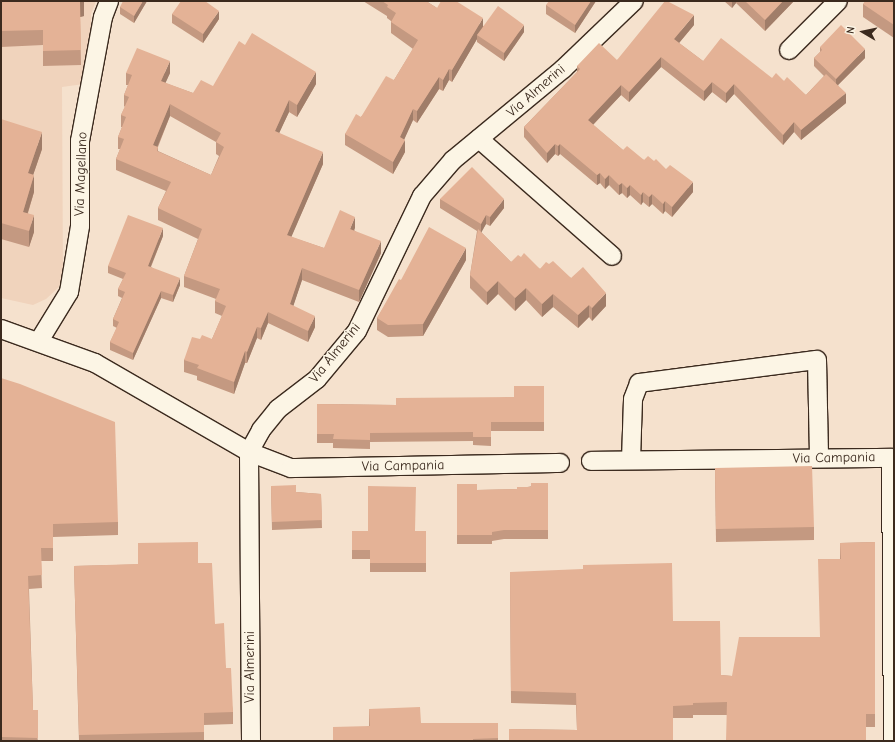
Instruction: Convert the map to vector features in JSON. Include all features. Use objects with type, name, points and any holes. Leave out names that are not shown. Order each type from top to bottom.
[{"type":"street","name":"Via Magellano","points":[[39,341],[69,292],[80,226],[80,141],[103,17],[109,1]]},
{"type":"street","name":"Via Almerini","points":[[251,741],[249,452],[261,430],[278,409],[316,379],[357,331],[422,196],[454,160],[563,68],[634,1]]},
{"type":"street","points":[[789,50],[838,1]]},
{"type":"street","points":[[479,139],[612,256]]},
{"type":"street","name":"Via Campania","points":[[1,330],[39,341],[95,363],[249,452],[291,468],[560,463]]},
{"type":"street","points":[[631,460],[633,399],[639,383],[817,360],[819,458]]},
{"type":"street","name":"Via Campania","points":[[591,461],[891,458],[893,741]]},
{"type":"shaded area","points":[[1,1],[96,1],[91,14],[91,83],[62,87],[63,276],[59,287],[46,299],[33,305],[1,298]]},
{"type":"building","points":[[1,1],[84,1],[80,2],[81,50],[43,51],[43,30],[1,31]]},
{"type":"building","points":[[123,1],[143,1],[134,16],[120,7]]},
{"type":"building","points":[[181,1],[205,1],[219,11],[203,34],[172,14]]},
{"type":"building","points":[[382,1],[426,1],[437,8],[441,1],[456,1],[483,18],[452,70],[449,69],[443,80],[439,77],[417,111],[413,109],[400,137],[405,140],[393,162],[345,134],[356,114],[361,117],[386,76],[394,80],[418,40],[391,22],[396,13],[387,7],[388,5]]},
{"type":"building","points":[[549,1],[591,1],[575,25],[546,5]]},
{"type":"building","points":[[665,1],[694,15],[674,39],[703,61],[721,38],[772,78],[776,73],[784,81],[787,77],[806,95],[826,74],[846,93],[801,130],[794,122],[783,135],[734,84],[726,93],[712,82],[704,91],[661,57],[629,92],[621,85],[588,120],[623,150],[627,146],[644,160],[648,156],[654,161],[656,159],[666,169],[670,165],[693,182],[672,207],[665,201],[663,204],[652,194],[649,197],[643,192],[641,195],[630,185],[627,188],[622,183],[619,185],[609,175],[605,179],[600,173],[597,175],[560,144],[558,146],[555,144],[547,153],[524,127],[580,69],[577,66],[599,43],[617,60]]},
{"type":"building","points":[[745,1],[783,1],[765,20]]},
{"type":"building","points":[[865,1],[894,1],[894,25],[863,4]]},
{"type":"building","points":[[498,6],[524,25],[504,53],[477,35]]},
{"type":"building","points":[[841,25],[865,49],[836,79],[814,58],[822,50],[820,47]]},
{"type":"building","points":[[252,33],[316,72],[297,105],[289,100],[275,131],[323,152],[287,235],[324,248],[340,210],[355,217],[350,229],[381,241],[359,290],[302,268],[290,304],[315,316],[308,331],[268,312],[261,328],[257,327],[247,352],[245,351],[234,382],[197,368],[199,365],[184,360],[192,337],[200,339],[202,335],[212,339],[226,306],[215,301],[220,289],[184,276],[202,229],[158,208],[171,182],[116,159],[124,139],[118,137],[126,117],[121,115],[129,97],[124,95],[132,75],[126,73],[137,48],[170,61],[161,81],[193,93],[201,80],[213,86],[239,41],[245,45]],"holes":[[[170,104],[221,133],[216,142],[224,147],[211,175],[157,151],[158,147],[153,145]]]},
{"type":"building","points":[[1,119],[42,132],[28,173],[34,175],[23,212],[34,215],[29,231],[1,223]]},
{"type":"building","points":[[472,167],[504,199],[490,217],[486,215],[481,224],[440,199]]},
{"type":"building","points":[[128,215],[163,228],[148,266],[180,278],[173,295],[161,291],[133,353],[110,342],[119,322],[113,319],[125,292],[118,289],[126,273],[108,266]]},
{"type":"building","points":[[429,227],[466,248],[423,324],[388,325],[377,318],[399,279],[401,280]]},
{"type":"building","points":[[478,229],[511,262],[518,255],[521,257],[524,253],[540,269],[546,262],[549,264],[553,261],[571,278],[583,267],[606,293],[592,308],[589,305],[578,315],[553,294],[542,304],[526,288],[515,298],[498,281],[487,292],[470,275]]},
{"type":"building","points":[[1,378],[20,384],[115,422],[118,522],[53,524],[53,548],[41,548],[42,575],[28,576],[33,710],[38,710],[38,738],[1,737]]},
{"type":"building","points":[[514,386],[544,386],[544,422],[491,422],[491,437],[473,437],[473,432],[370,433],[370,440],[333,439],[334,434],[317,434],[317,404],[396,405],[396,398],[514,397]]},
{"type":"building","points":[[812,466],[814,527],[716,529],[715,468]]},
{"type":"building","points":[[531,483],[548,483],[548,530],[504,530],[492,532],[492,535],[457,535],[457,484],[477,484],[477,490],[517,489],[517,487],[531,487]]},
{"type":"building","points":[[296,485],[296,492],[321,494],[322,520],[272,522],[271,486]]},
{"type":"building","points":[[368,486],[416,487],[415,531],[426,531],[426,563],[370,563],[370,550],[352,550],[352,531],[368,531]]},
{"type":"building","points":[[198,542],[198,563],[212,563],[215,624],[224,623],[226,668],[231,668],[233,712],[204,713],[204,732],[79,735],[74,566],[138,564],[138,543]]},
{"type":"building","points":[[875,542],[875,714],[866,714],[866,741],[726,741],[727,702],[693,703],[693,705],[673,706],[673,741],[509,741],[509,729],[577,730],[576,693],[511,691],[510,572],[583,569],[583,565],[672,563],[673,621],[720,621],[721,675],[732,676],[739,637],[820,637],[818,559],[841,559],[840,543]]},
{"type":"building","points":[[420,707],[421,723],[498,723],[498,738],[473,739],[473,741],[333,741],[333,727],[370,726],[369,709]]}]
